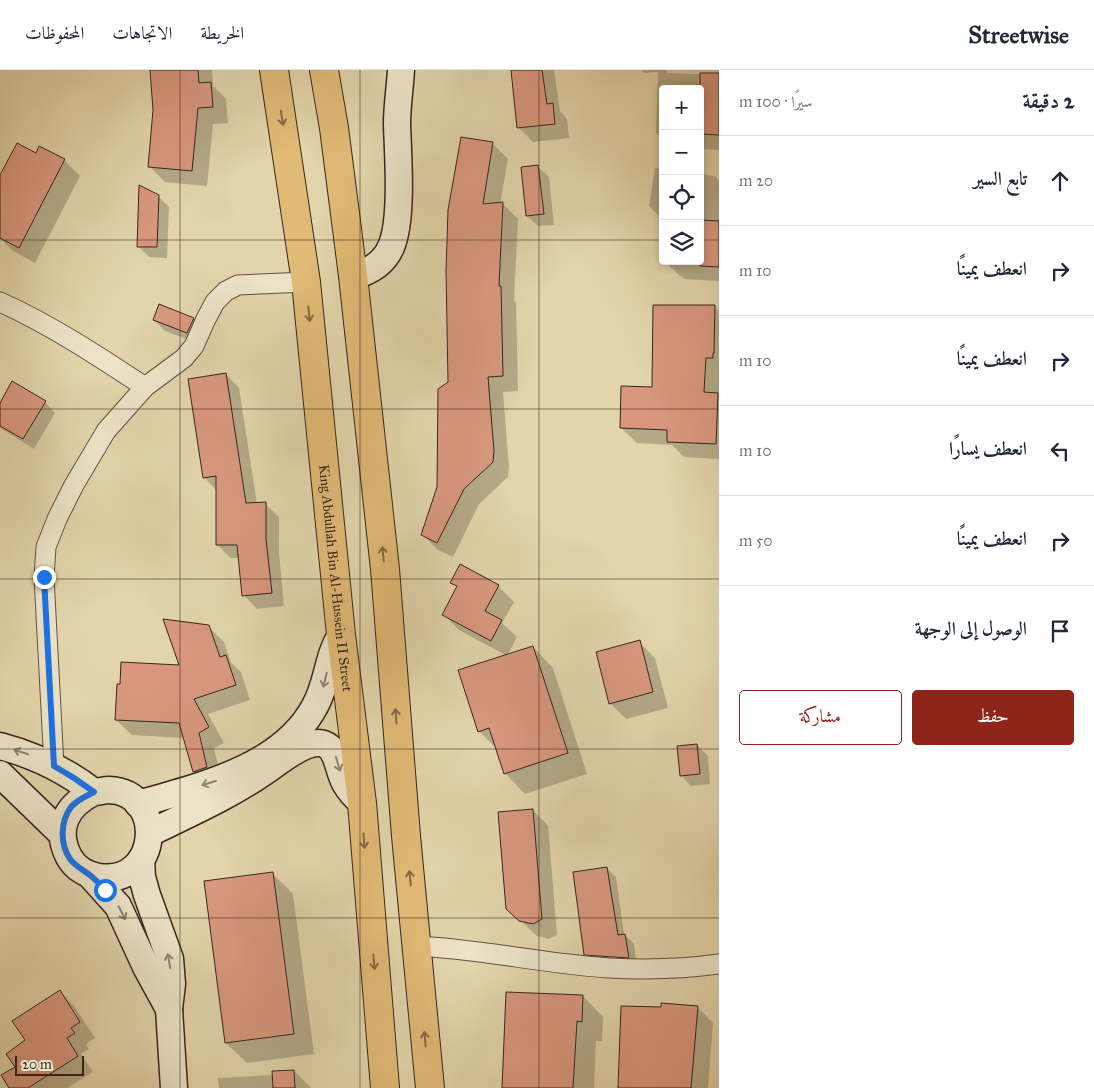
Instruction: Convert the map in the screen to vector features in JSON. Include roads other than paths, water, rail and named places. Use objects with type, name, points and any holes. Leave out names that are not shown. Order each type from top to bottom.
[{"type":"highway","name":"King Abdullah Bin Al-Hussein II Street","points":[[274,70],[306,282],[341,634],[362,803],[385,1088]]},
{"type":"highway","points":[[324,70],[334,128],[353,276],[385,569],[406,836],[430,1088]]},
{"type":"street","points":[[353,276],[367,272],[380,262],[391,247],[396,225],[398,187],[397,121],[402,70]]},
{"type":"street","points":[[54,766],[44,577],[46,547],[74,485],[106,431],[145,387],[184,358],[194,346],[215,302],[226,291],[238,285],[306,282]]},
{"type":"street","points":[[0,302],[29,315],[100,357],[145,387]]},
{"type":"street","points":[[150,833],[212,803],[256,770],[298,730],[314,708],[325,683],[331,654],[341,634]]},
{"type":"street","points":[[138,804],[256,770],[316,742],[325,744],[332,749],[344,782],[362,803]]},
{"type":"street","points":[[0,746],[24,752],[54,766],[94,792]]},
{"type":"street","points":[[0,774],[62,834]]},
{"type":"street","points":[[91,876],[104,878],[119,876],[132,870],[142,860],[148,847],[150,833],[147,817],[138,804],[125,794],[110,790],[94,792],[82,798],[71,807],[65,820],[62,834],[64,847],[70,859],[91,876],[118,906],[146,967],[169,1009]]},
{"type":"street","points":[[142,860],[142,878],[170,959],[172,984],[169,1009],[174,1088]]},
{"type":"street","points":[[417,946],[448,947],[608,968],[688,968],[719,964]]}]
